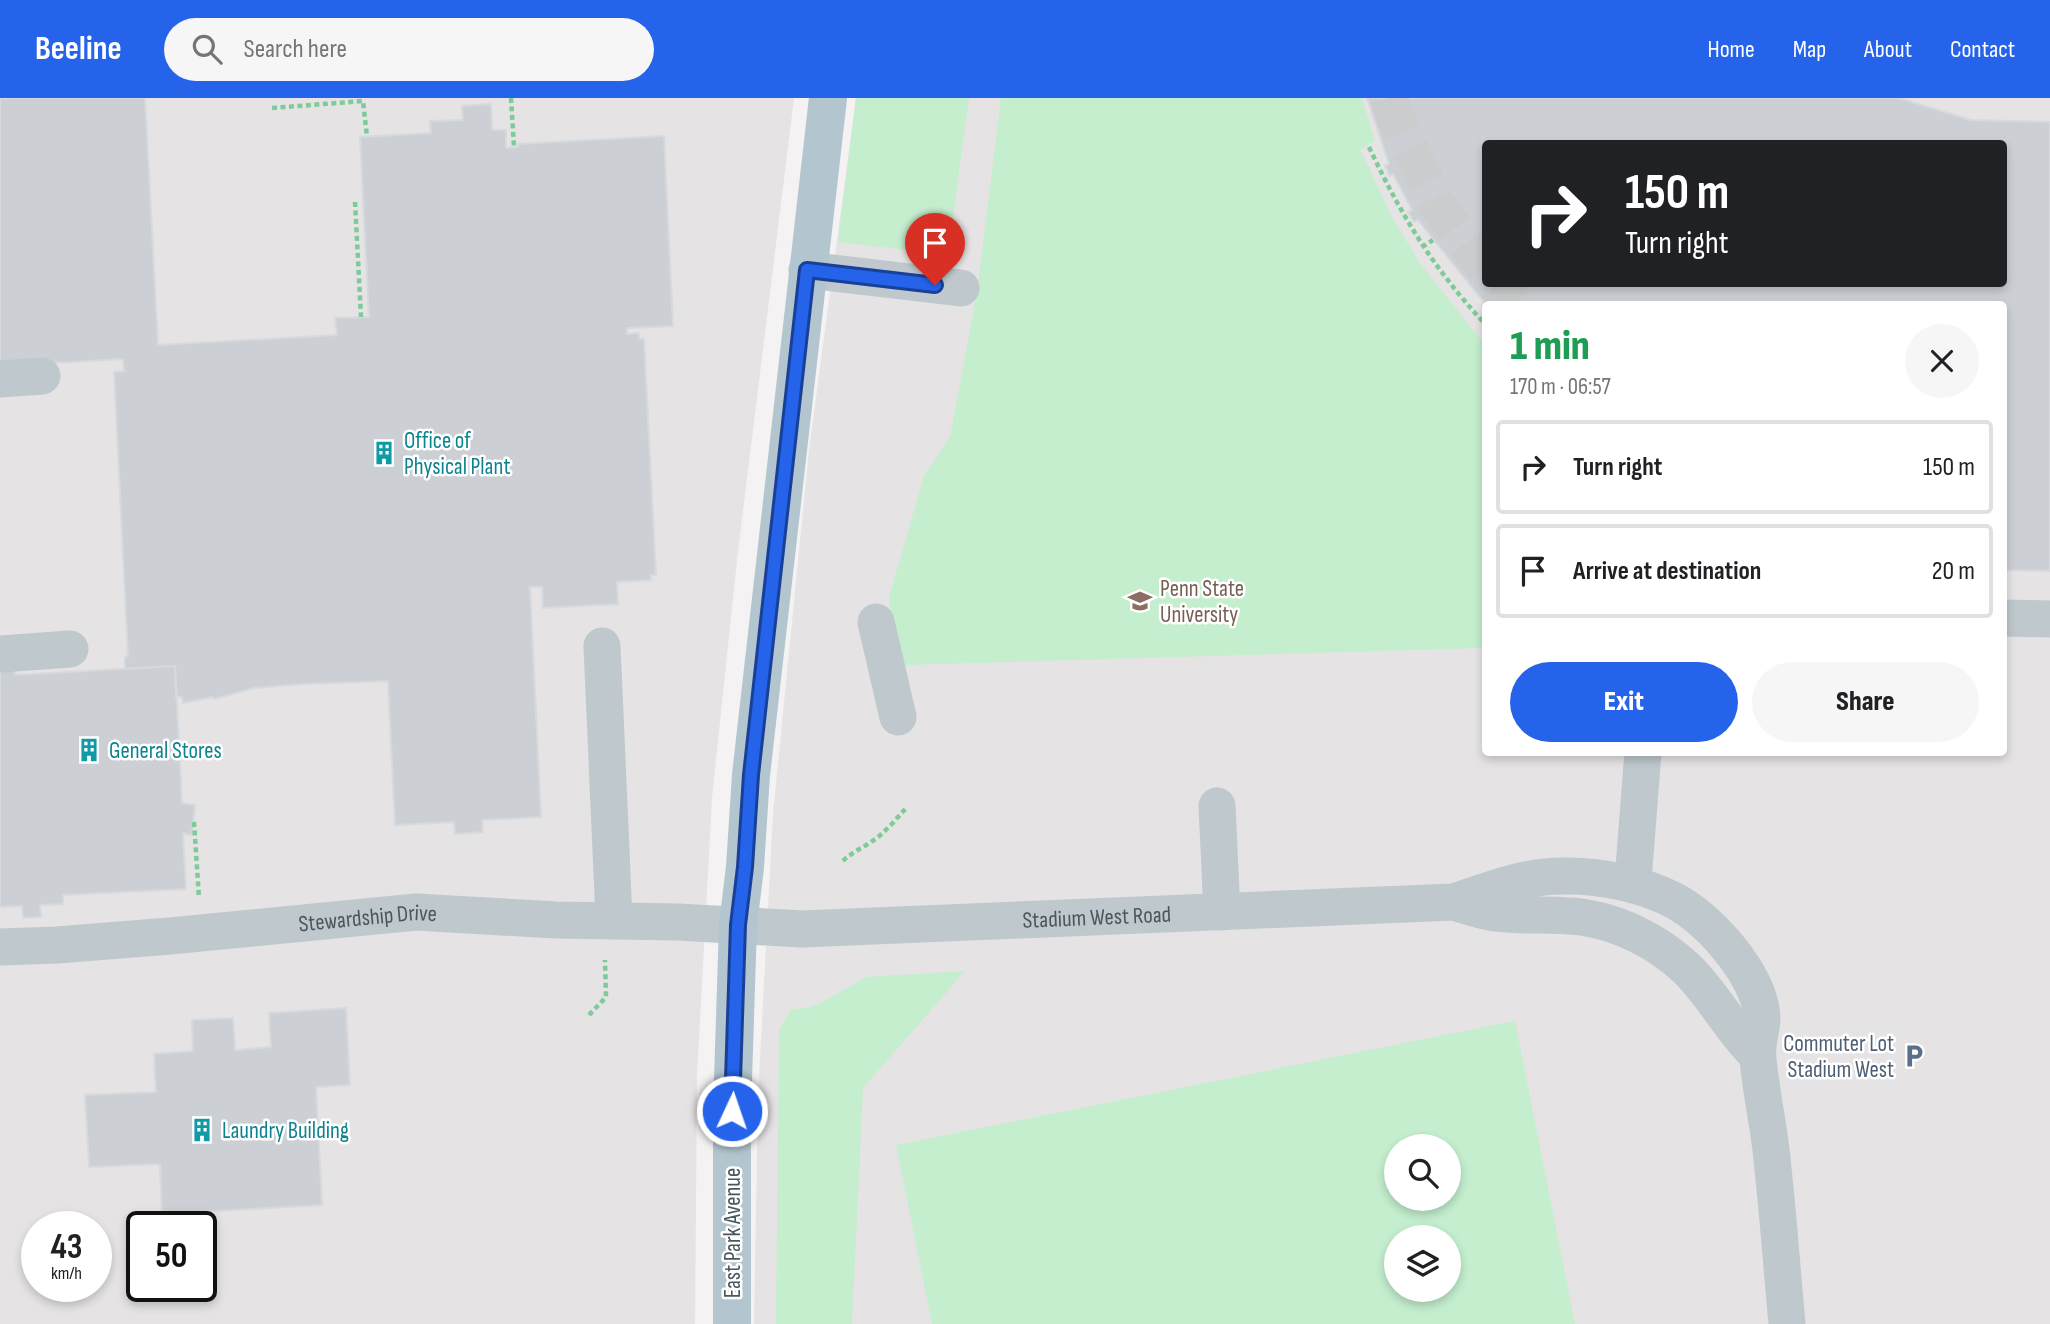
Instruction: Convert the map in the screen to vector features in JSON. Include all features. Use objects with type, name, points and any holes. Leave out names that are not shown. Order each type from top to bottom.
[{"type":"main road","name":"East Park Avenue","points":[[732,1324],[732,1111],[738,925],[751,775],[828,98]]},
{"type":"lane","points":[[807,270],[961,288]]},
{"type":"lane","points":[[0,379],[42,376]]},
{"type":"lane","points":[[2007,618],[2050,619]]},
{"type":"lane","points":[[876,622],[898,717]]},
{"type":"lane","points":[[602,646],[614,919]]},
{"type":"lane","points":[[0,654],[70,649]]},
{"type":"lane","points":[[1625,882],[1634,868],[1643,756]]},
{"type":"lane","points":[[1217,806],[1222,912]]},
{"type":"lane","points":[[1454,902],[1537,878],[1595,877],[1625,882],[1675,901],[1720,937],[1737,958],[1756,993],[1763,1013],[1757,1055],[1772,1158],[1787,1324]]},
{"type":"lane","points":[[1454,902],[1494,913],[1585,918],[1615,925],[1641,936],[1685,968],[1707,992],[1740,1038],[1757,1055]]},
{"type":"lane","name":"Stadium West Road","points":[[738,925],[802,929],[1454,902]]},
{"type":"lane","name":"Stewardship Drive","points":[[0,947],[57,945],[416,912],[556,920],[614,919],[738,925]]},
{"type":"path","points":[[511,98],[514,147]]},
{"type":"path","points":[[272,108],[363,101],[367,137]]},
{"type":"path","points":[[1369,147],[1395,202],[1422,247],[1455,292],[1482,321]]},
{"type":"path","points":[[355,202],[361,317]]},
{"type":"path","points":[[1422,247],[1433,240]]},
{"type":"path","points":[[358,258],[366,258]]},
{"type":"path","points":[[843,861],[854,850],[869,844],[886,830],[907,807]]},
{"type":"path","points":[[194,822],[197,890],[208,931]]},
{"type":"path","points":[[589,1016],[606,998],[605,960]]},
{"type":"shaded area","points":[[0,98],[794,98],[737,560],[712,798],[697,1076],[695,1324],[0,1324]]},
{"type":"shaded area","name":"Penn State University","points":[[856,98],[2050,98],[2050,1324],[754,1324],[758,1097],[773,814],[809,450]]},
{"type":"green space","points":[[856,98],[969,98],[951,232],[942,246],[924,252],[838,242]]},
{"type":"green space","points":[[1001,98],[1362,98],[1375,141],[1360,149],[1392,217],[1419,262],[1482,339],[1482,649],[905,665],[893,648],[889,597],[924,476],[950,437],[977,292]]},
{"type":"green space","points":[[965,971],[863,1088],[852,1324],[776,1324],[779,1030],[791,1009],[807,1008],[821,1003],[866,977]]},
{"type":"green space","points":[[1515,1021],[1575,1324],[932,1324],[896,1145]]},
{"type":"building","name":"Office of Physical Plant","points":[[0,98],[145,98],[158,345],[337,335],[335,318],[369,317],[360,137],[431,133],[430,121],[463,120],[462,106],[491,104],[492,130],[506,130],[506,148],[518,147],[518,144],[664,136],[673,326],[627,328],[627,334],[639,333],[639,339],[644,339],[656,575],[651,575],[651,580],[617,582],[618,604],[543,608],[542,587],[530,587],[541,817],[482,820],[483,832],[455,834],[454,822],[395,825],[388,681],[254,688],[214,699],[213,697],[183,703],[182,697],[176,697],[175,666],[125,669],[125,657],[128,656],[114,372],[124,371],[123,359],[0,366]]},
{"type":"building","points":[[1367,98],[1899,98],[1971,120],[2050,122],[2050,571],[2007,570],[2007,301],[1483,301],[1418,220],[1414,222],[1408,212],[1412,210],[1393,174],[1390,176],[1385,166],[1389,164]]},
{"type":"building","name":"General Stores","points":[[14,662],[15,675],[175,666],[182,803],[195,805],[192,835],[183,833],[186,889],[63,895],[63,904],[40,905],[41,917],[23,918],[22,906],[0,907],[0,663]]},
{"type":"building","name":"Laundry Building","points":[[346,1008],[350,1085],[316,1087],[322,1205],[162,1211],[160,1164],[89,1167],[85,1095],[156,1092],[154,1054],[193,1051],[192,1020],[233,1018],[235,1050],[271,1047],[269,1013]]},
{"type":"tunnel","points":[[1389,98],[1393,112],[1438,206],[1482,263]]},
{"type":"tunnel","points":[[1500,287],[1511,301]]},
{"type":"place","name":"Office of Physical Plant","points":[[384,453]]},
{"type":"place","name":"Penn State University","points":[[1140,601]]},
{"type":"place","name":"General Stores","points":[[89,750]]},
{"type":"place","name":"Commuter Lot Stadium West","points":[[1914,1056]]},
{"type":"place","name":"Laundry Building","points":[[202,1130]]},
{"type":"route","points":[[732,1111],[738,925],[751,775],[807,270],[935,285]]}]
